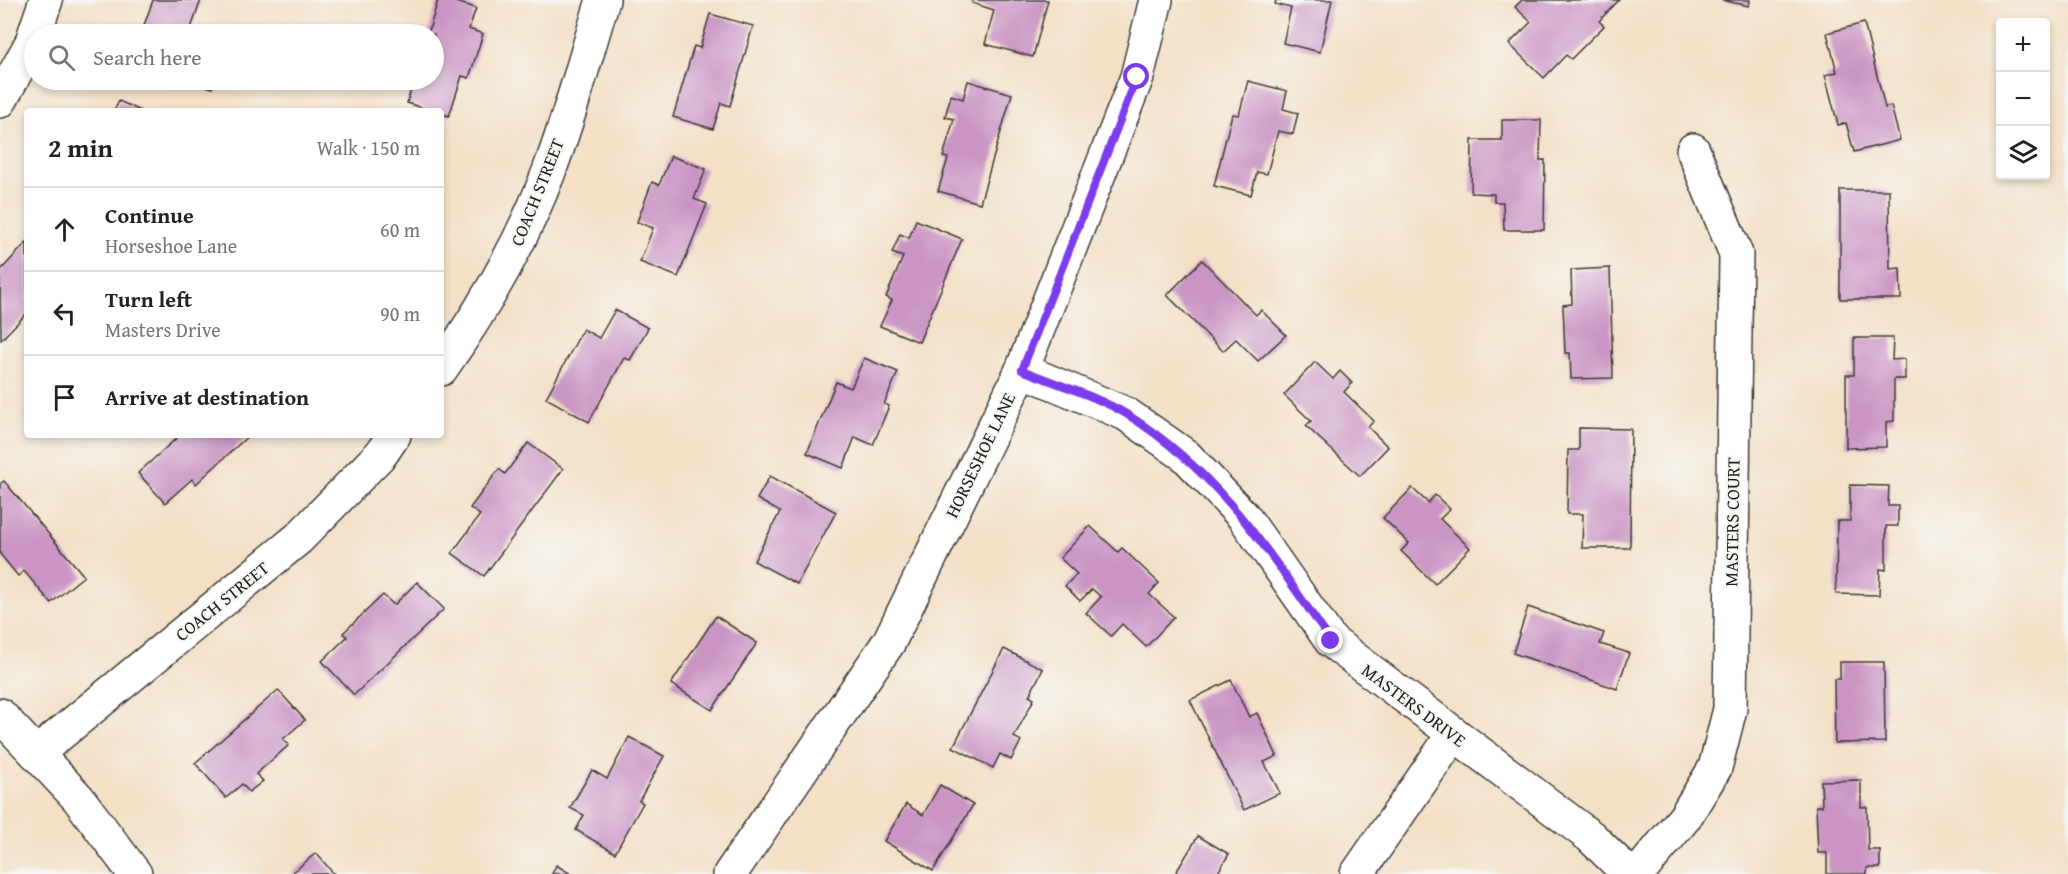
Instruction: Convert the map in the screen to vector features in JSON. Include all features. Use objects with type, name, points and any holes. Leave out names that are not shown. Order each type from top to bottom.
[{"type":"street","points":[[37,24],[45,0]]},
{"type":"street","name":"COACH STREET","points":[[444,365],[476,320],[514,250],[543,184],[603,0]]},
{"type":"street","name":"HORSESHOE LANE","points":[[730,874],[889,642],[1022,370],[1137,77],[1156,0]]},
{"type":"street","points":[[0,101],[24,57]]},
{"type":"street","name":"MASTERS COURT","points":[[1638,874],[1685,817],[1715,768],[1730,709],[1736,254],[1693,150]]},
{"type":"street","name":"MASTERS DRIVE","points":[[1022,370],[1126,414],[1186,456],[1244,517],[1331,641],[1591,837],[1629,874]]},
{"type":"street","name":"COACH STREET","points":[[37,753],[299,537],[381,454],[392,438]]},
{"type":"street","points":[[0,715],[78,798],[135,874]]},
{"type":"street","points":[[1357,874],[1453,735]]},
{"type":"building","points":[[153,0],[201,0],[193,24],[145,24]]},
{"type":"building","points":[[438,0],[449,0],[476,8],[469,29],[483,34],[469,78],[462,76],[449,116],[444,114],[444,108],[423,108],[407,103],[411,90],[444,90],[444,24],[431,24]]},
{"type":"building","points":[[972,0],[1048,0],[1033,57],[985,44],[994,10],[972,3]]},
{"type":"building","points":[[1276,0],[1332,0],[1320,52],[1283,43],[1291,8],[1275,4]]},
{"type":"building","points":[[1522,0],[1619,0],[1599,21],[1604,26],[1571,59],[1566,55],[1544,78],[1509,44],[1531,22],[1515,7]]},
{"type":"building","points":[[1722,0],[1750,0],[1749,6]]},
{"type":"building","points":[[710,14],[753,26],[730,106],[721,103],[713,129],[673,117],[694,46],[700,48]]},
{"type":"building","points":[[1864,23],[1885,108],[1891,106],[1900,140],[1854,152],[1846,123],[1838,125],[1825,75],[1837,72],[1827,33]]},
{"type":"building","points":[[968,81],[1012,94],[980,203],[938,191],[948,158],[943,157],[954,119],[945,117],[951,95],[963,99]]},
{"type":"building","points":[[1248,81],[1287,91],[1283,109],[1298,113],[1293,134],[1278,131],[1267,174],[1257,172],[1251,195],[1214,186],[1232,114],[1239,115]]},
{"type":"building","points":[[119,101],[134,108],[116,108]]},
{"type":"building","points":[[1502,120],[1541,120],[1540,160],[1545,160],[1544,230],[1504,230],[1503,202],[1494,202],[1494,194],[1471,193],[1472,140],[1502,140]]},
{"type":"building","points":[[671,156],[706,169],[694,199],[707,204],[678,277],[640,262],[653,228],[637,222],[652,182],[659,185]]},
{"type":"building","points":[[1840,190],[1889,190],[1890,269],[1900,268],[1901,299],[1840,299]]},
{"type":"building","points":[[916,220],[962,239],[919,342],[880,326],[892,300],[886,297],[903,257],[892,253],[900,234],[909,238]]},
{"type":"building","points":[[24,245],[24,316],[1,340],[0,271]]},
{"type":"building","points":[[1202,260],[1256,315],[1261,310],[1286,335],[1258,361],[1236,339],[1223,351],[1167,295]]},
{"type":"building","points":[[1610,268],[1613,378],[1571,379],[1570,353],[1565,353],[1563,305],[1572,304],[1571,270]]},
{"type":"building","points":[[615,310],[648,328],[630,360],[624,358],[589,422],[546,398],[583,329],[599,338]]},
{"type":"building","points":[[1854,338],[1893,338],[1892,360],[1905,359],[1905,379],[1894,379],[1894,421],[1886,422],[1886,447],[1846,448],[1846,375],[1854,375]]},
{"type":"building","points":[[864,358],[898,372],[884,404],[889,406],[873,445],[855,437],[843,468],[807,453],[836,382],[851,388]]},
{"type":"building","points":[[1315,362],[1333,379],[1340,371],[1352,383],[1344,392],[1374,421],[1368,427],[1388,447],[1360,476],[1306,426],[1311,421],[1284,395]]},
{"type":"building","points":[[1579,428],[1631,429],[1630,548],[1582,548],[1583,514],[1567,514],[1568,450],[1579,450]]},
{"type":"building","points":[[177,438],[246,438],[196,484],[192,479],[165,503],[138,473]]},
{"type":"building","points":[[528,443],[563,469],[484,576],[452,553],[480,515],[470,508],[499,469],[505,474]]},
{"type":"building","points":[[770,476],[836,512],[797,584],[754,561],[780,512],[757,499]]},
{"type":"building","points":[[4,481],[84,576],[51,603],[24,571],[18,576],[0,554],[0,484]]},
{"type":"building","points":[[1850,485],[1889,486],[1888,506],[1898,506],[1898,526],[1886,526],[1886,570],[1880,569],[1879,595],[1836,594],[1837,521],[1850,521]]},
{"type":"building","points":[[1412,488],[1428,503],[1435,495],[1450,509],[1440,519],[1470,548],[1435,584],[1401,551],[1409,543],[1383,518]]},
{"type":"building","points":[[1090,526],[1118,552],[1122,548],[1159,583],[1149,594],[1174,617],[1146,647],[1122,624],[1111,636],[1086,613],[1101,597],[1092,589],[1080,601],[1065,586],[1077,574],[1060,558]]},
{"type":"building","points":[[417,582],[444,609],[354,695],[322,661],[347,637],[343,633],[383,595],[394,605]]},
{"type":"building","points":[[1528,607],[1604,633],[1600,644],[1629,653],[1617,689],[1513,653]]},
{"type":"building","points":[[716,616],[757,643],[712,710],[671,684]]},
{"type":"building","points":[[1004,649],[1043,669],[1029,696],[1034,699],[1014,737],[1021,741],[1011,760],[1000,754],[993,768],[953,747]]},
{"type":"building","points":[[1840,662],[1884,662],[1885,742],[1835,743],[1834,679],[1840,679]]},
{"type":"building","points":[[1231,680],[1249,717],[1257,713],[1277,756],[1264,762],[1280,793],[1244,810],[1190,700]]},
{"type":"building","points":[[278,690],[305,720],[283,739],[289,745],[256,774],[263,781],[249,792],[242,784],[226,798],[195,763]]},
{"type":"building","points":[[629,737],[664,756],[639,801],[643,803],[615,853],[576,830],[584,815],[570,808],[592,770],[607,779]]},
{"type":"building","points":[[1861,780],[1861,807],[1867,807],[1868,850],[1880,850],[1880,868],[1867,868],[1867,874],[1827,874],[1827,853],[1818,853],[1816,806],[1822,806],[1821,781]]},
{"type":"building","points":[[940,785],[973,805],[933,871],[884,841],[906,804],[923,815]]},
{"type":"building","points":[[1198,836],[1229,854],[1217,874],[1175,874]]},
{"type":"building","points":[[316,853],[334,874],[291,874]]},
{"type":"building","points":[[556,865],[571,874],[552,874]]},
{"type":"route","points":[[1137,77],[1022,370],[1126,414],[1186,456],[1244,517],[1331,641]]}]
